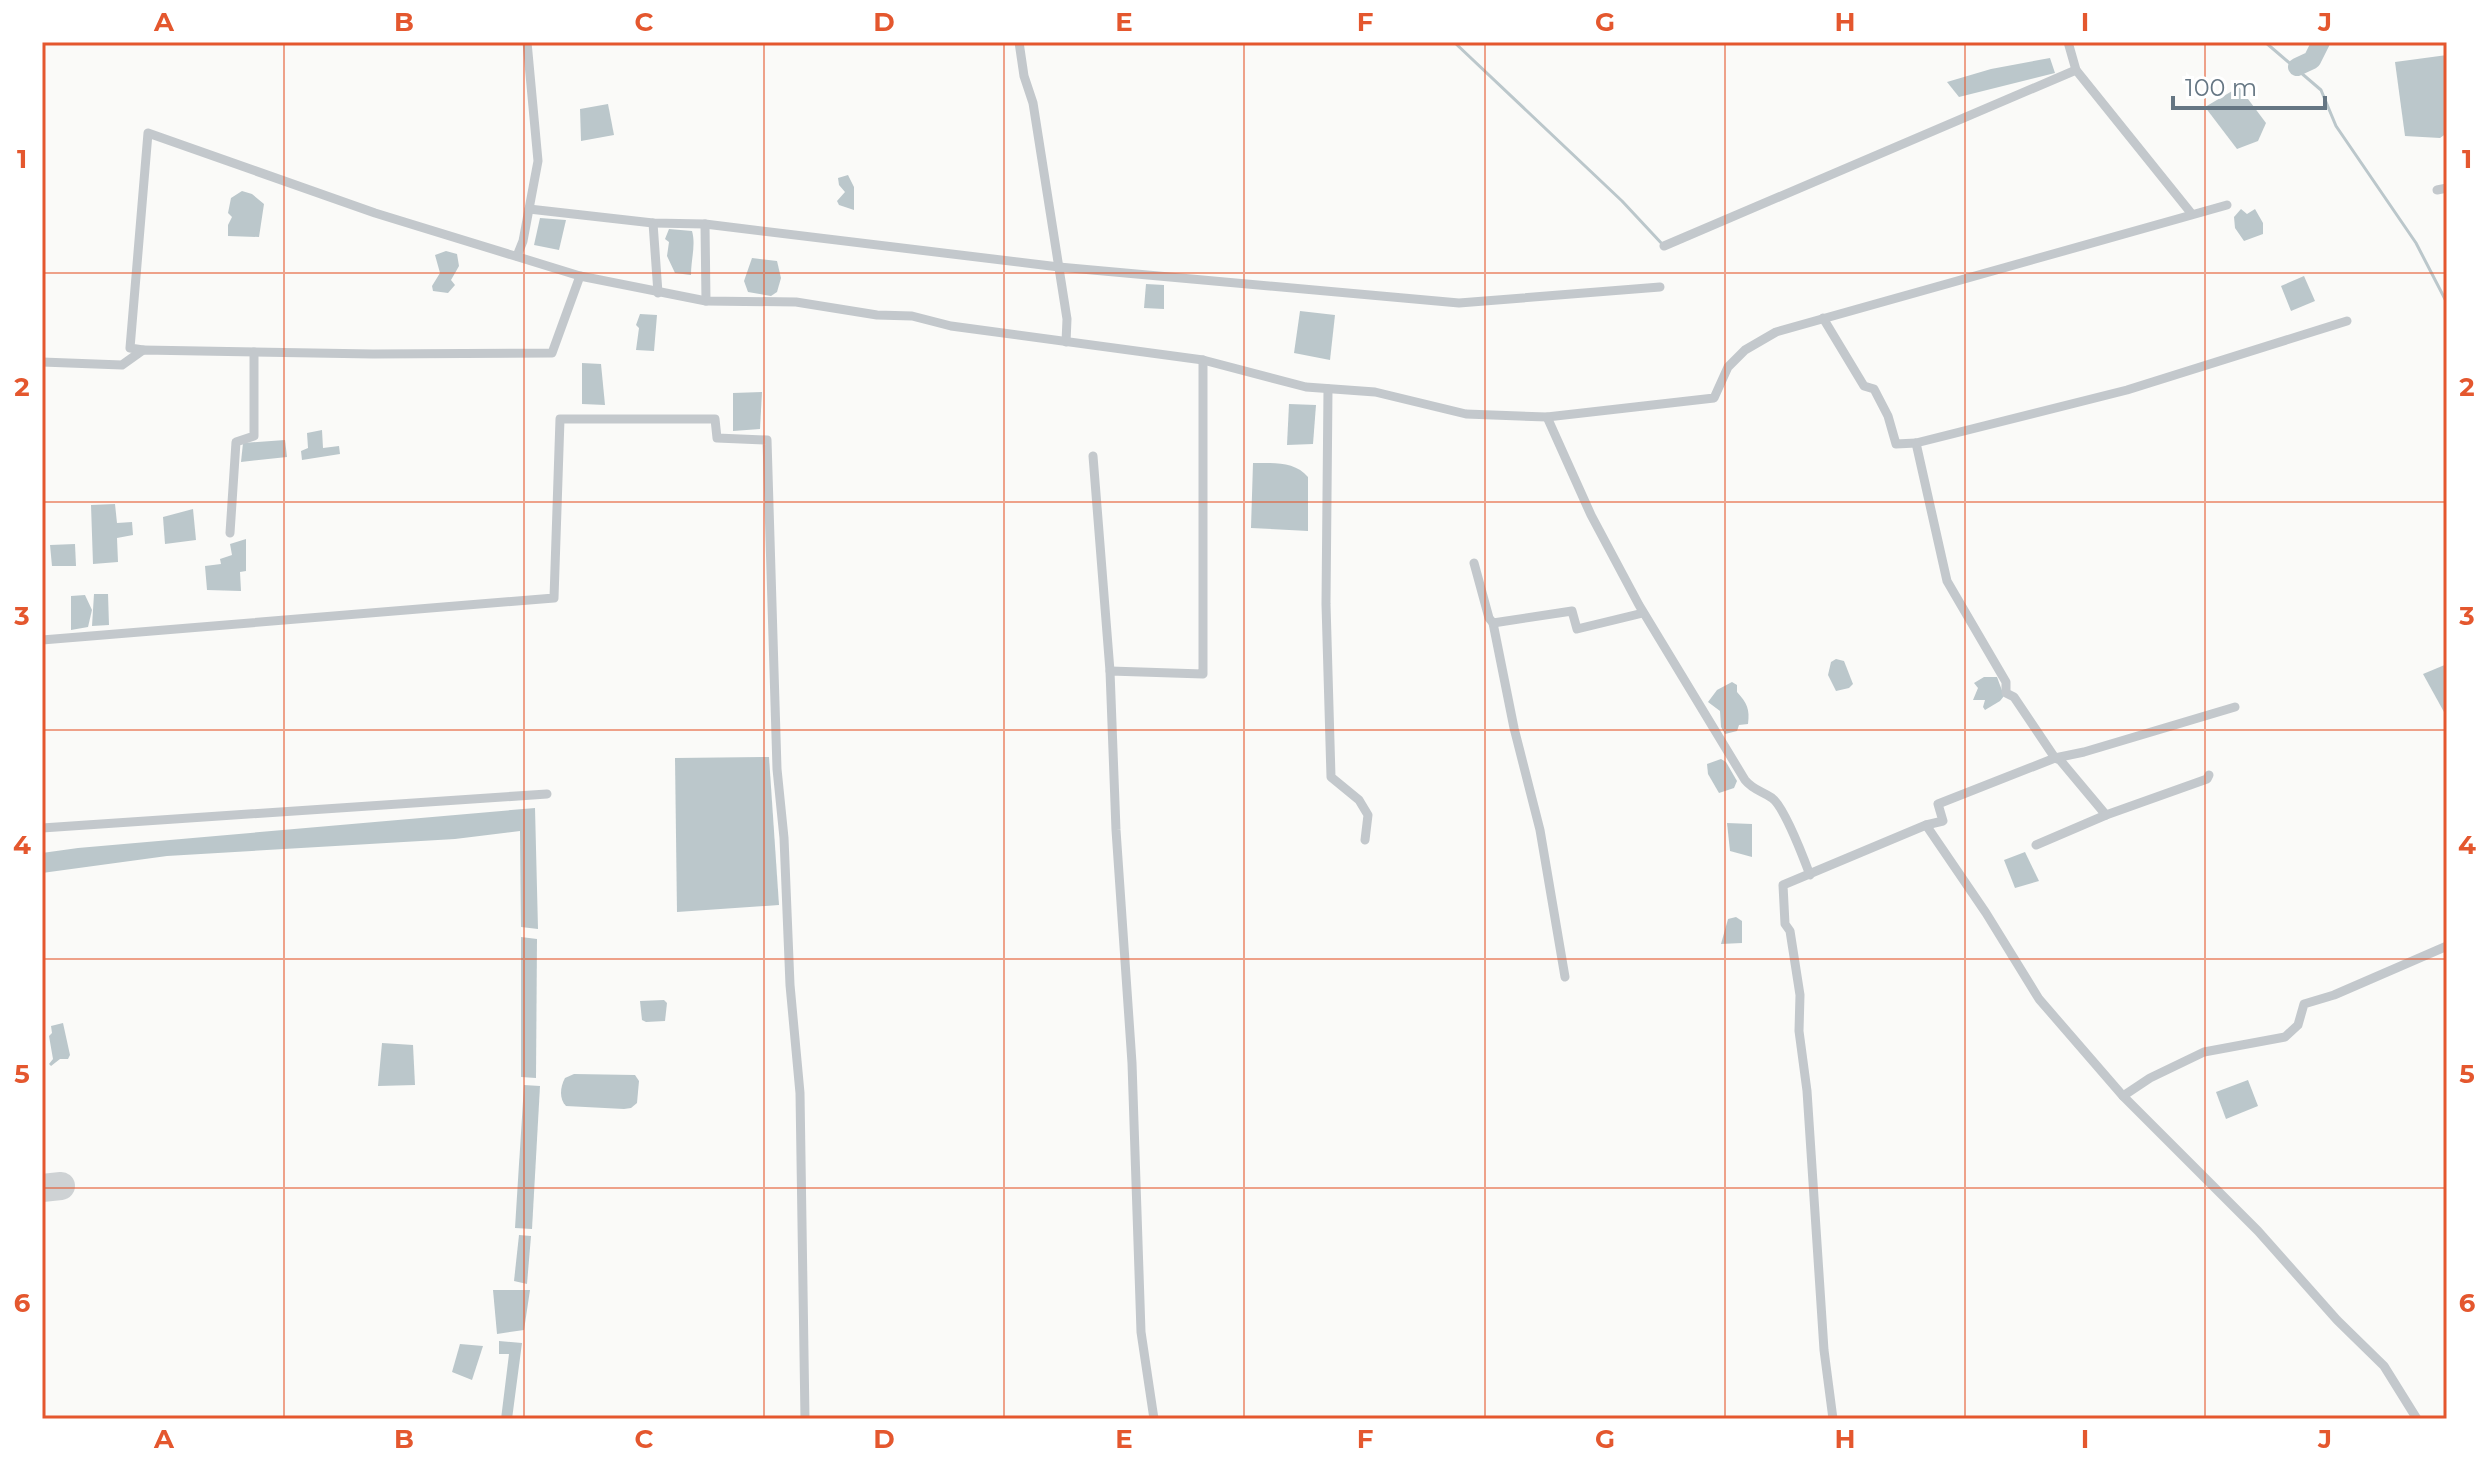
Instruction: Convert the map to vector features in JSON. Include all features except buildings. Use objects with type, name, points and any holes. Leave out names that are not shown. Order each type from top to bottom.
[{"type":"street","points":[[517,256],[538,161],[527,42]]},
{"type":"street","points":[[1019,42],[1024,76],[1033,103],[1059,267],[1067,319],[1066,342]]},
{"type":"street","points":[[2068,42],[2076,70],[2191,213]]},
{"type":"street","points":[[1664,246],[2076,70]]},
{"type":"street","points":[[580,276],[552,353],[373,354],[130,348],[148,133],[375,213],[580,276],[658,293],[706,301],[796,302],[877,315],[912,316],[951,326],[1203,360],[1306,387],[1384,393],[1466,414],[1547,417],[1714,398],[1728,367],[1745,350],[1776,332],[2227,205]]},
{"type":"street","points":[[529,209],[653,223],[705,224],[1059,267],[1459,303],[1660,287]]},
{"type":"street","points":[[653,223],[658,293]]},
{"type":"street","points":[[705,224],[706,301]]},
{"type":"street","points":[[1823,318],[1864,386],[1874,389],[1896,444],[1916,443],[2127,390],[2347,321]]},
{"type":"street","points":[[42,362],[122,365],[143,350]]},
{"type":"street","points":[[230,533],[236,442],[254,436],[254,352]]},
{"type":"street","points":[[1110,671],[1203,674],[1203,360]]},
{"type":"street","points":[[1328,389],[1326,604],[1331,777],[1359,800],[1368,815],[1365,840]]},
{"type":"street","points":[[1547,417],[1591,515],[1643,613],[1745,780],[1751,788],[1774,799],[1810,875]]},
{"type":"street","points":[[42,640],[554,598],[560,419],[715,419],[717,438],[767,440],[777,769],[800,1093],[805,1419]]},
{"type":"street","points":[[1916,443],[1947,581],[2006,682],[2006,693],[2014,697],[2055,758],[2106,815]]},
{"type":"street","points":[[1093,456],[1110,671],[1116,830],[1132,1063],[1141,1332],[1154,1419]]},
{"type":"street","points":[[1474,563],[1493,623],[1514,728],[1540,830],[1565,977]]},
{"type":"street","points":[[1493,623],[1572,611],[1577,629],[1643,613]]},
{"type":"street","points":[[1833,1419],[1824,1350],[1807,1091],[1799,1031],[1800,995],[1790,931],[1785,924],[1783,885],[1926,825],[1943,821],[1938,804],[2055,758],[2235,707]]},
{"type":"street","points":[[2036,845],[2106,815],[2207,779],[2209,775]]},
{"type":"street","points":[[42,828],[547,794]]},
{"type":"street","points":[[1926,825],[2039,999],[2123,1096],[2258,1231],[2337,1320],[2384,1366],[2417,1419]]},
{"type":"street","points":[[2123,1096],[2150,1078],[2204,1052],[2285,1037],[2298,1025],[2304,1004],[2334,995],[2447,946]]},
{"type":"shaded area","points":[[2447,55],[2447,133],[2440,138],[2405,136],[2395,62]]},
{"type":"shaded area","points":[[2050,58],[2055,73],[1959,97],[1947,82],[1991,69]]},
{"type":"shaded area","points":[[2239,87],[2266,123],[2258,141],[2237,149],[2205,107]]},
{"type":"shaded area","points":[[608,104],[614,135],[581,141],[580,109]]},
{"type":"shaded area","points":[[848,175],[854,187],[854,210],[839,205],[837,201],[845,192],[838,178]]},
{"type":"shaded area","points":[[242,191],[252,194],[264,204],[259,237],[228,236],[232,217],[228,213],[231,198]]},
{"type":"shaded area","points":[[2241,209],[2247,214],[2255,209],[2263,223],[2263,234],[2244,241],[2235,228],[2234,217]]},
{"type":"shaded area","points":[[540,218],[566,220],[559,250],[534,245]]},
{"type":"shaded area","points":[[669,229],[692,231],[691,275],[675,273],[667,256],[669,242],[665,239]]},
{"type":"shaded area","points":[[446,251],[457,254],[459,266],[451,280],[455,285],[448,293],[433,291],[432,286],[440,273],[435,255]]},
{"type":"shaded area","points":[[752,258],[777,261],[781,278],[777,292],[771,296],[748,292],[744,281]]},
{"type":"shaded area","points":[[2304,276],[2315,301],[2291,311],[2281,286]]},
{"type":"shaded area","points":[[1146,284],[1164,285],[1164,309],[1144,308]]},
{"type":"shaded area","points":[[1300,311],[1335,315],[1330,360],[1294,353]]},
{"type":"shaded area","points":[[640,314],[657,315],[654,351],[636,350],[639,328],[636,325]]},
{"type":"shaded area","points":[[582,363],[601,364],[605,405],[582,404]]},
{"type":"shaded area","points":[[762,392],[760,429],[733,431],[733,393]]},
{"type":"shaded area","points":[[1289,404],[1316,405],[1313,444],[1287,445]]},
{"type":"shaded area","points":[[322,430],[323,448],[339,446],[340,454],[302,460],[301,451],[308,448],[307,433]]},
{"type":"shaded area","points":[[285,440],[287,457],[241,462],[243,443]]},
{"type":"shaded area","points":[[1253,463],[1290,466],[1308,477],[1308,531],[1251,528]]},
{"type":"shaded area","points":[[115,504],[117,523],[132,522],[133,535],[117,538],[118,562],[93,564],[91,505]]},
{"type":"shaded area","points":[[193,509],[196,540],[165,544],[163,517]]},
{"type":"shaded area","points":[[246,539],[246,571],[240,572],[241,591],[207,590],[205,566],[221,564],[220,559],[232,555],[230,544]]},
{"type":"shaded area","points":[[75,544],[76,566],[52,566],[50,545]]},
{"type":"shaded area","points":[[94,594],[108,594],[109,625],[92,626]]},
{"type":"shaded area","points":[[85,595],[92,610],[88,627],[71,630],[71,596]]},
{"type":"shaded area","points":[[1836,659],[1844,661],[1853,684],[1836,691],[1828,675],[1831,662]]},
{"type":"shaded area","points":[[2447,664],[2447,710],[2444,712],[2423,674]]},
{"type":"shaded area","points":[[1984,677],[1997,677],[2004,696],[1985,710],[1985,700],[1973,700],[1978,688],[1974,683]]},
{"type":"shaded area","points":[[1732,682],[1737,685],[1737,692],[1747,706],[1748,724],[1739,725],[1737,731],[1725,734],[1721,727],[1720,711],[1708,702],[1717,690]]},
{"type":"shaded area","points":[[769,757],[779,905],[677,912],[675,758]]},
{"type":"shaded area","points":[[1721,759],[1737,781],[1734,788],[1719,793],[1708,774],[1707,764]]},
{"type":"shaded area","points":[[535,808],[538,929],[521,927],[520,831],[455,839],[167,856],[42,873],[42,853],[78,848]]},
{"type":"shaded area","points":[[1727,823],[1752,824],[1752,857],[1730,851]]},
{"type":"shaded area","points":[[2025,852],[2039,881],[2015,888],[2004,860]]},
{"type":"shaded area","points":[[1736,917],[1742,921],[1742,943],[1721,944],[1728,919]]},
{"type":"shaded area","points":[[521,937],[537,939],[536,1078],[521,1077]]},
{"type":"shaded area","points":[[664,1000],[667,1003],[665,1021],[642,1020],[640,1001]]},
{"type":"shaded area","points":[[63,1023],[70,1055],[68,1059],[60,1059],[51,1066],[51,1026]]},
{"type":"shaded area","points":[[382,1043],[413,1045],[415,1085],[378,1086]]},
{"type":"shaded area","points":[[574,1074],[635,1075],[639,1081],[637,1103],[624,1109],[566,1106],[561,1096],[562,1085],[565,1078]]},
{"type":"shaded area","points":[[2248,1080],[2258,1106],[2226,1119],[2216,1092]]},
{"type":"shaded area","points":[[524,1085],[540,1086],[532,1229],[515,1228]]},
{"type":"shaded area","points":[[519,1235],[531,1236],[527,1284],[514,1281]]},
{"type":"shaded area","points":[[493,1290],[530,1290],[524,1330],[497,1334]]},
{"type":"shaded area","points":[[499,1341],[522,1343],[512,1419],[501,1419],[509,1354],[499,1354]]},
{"type":"shaded area","points":[[460,1344],[483,1346],[472,1380],[452,1372]]},
{"type":"waterway","points":[[1454,42],[1622,201],[1664,246]]},
{"type":"waterway","points":[[2265,42],[2321,90],[2336,126],[2416,243],[2447,303]]},
{"type":"waterway","points":[[2297,67],[2312,60],[2321,42]]},
{"type":"taxiway","points":[[42,1188],[61,1186]]}]
